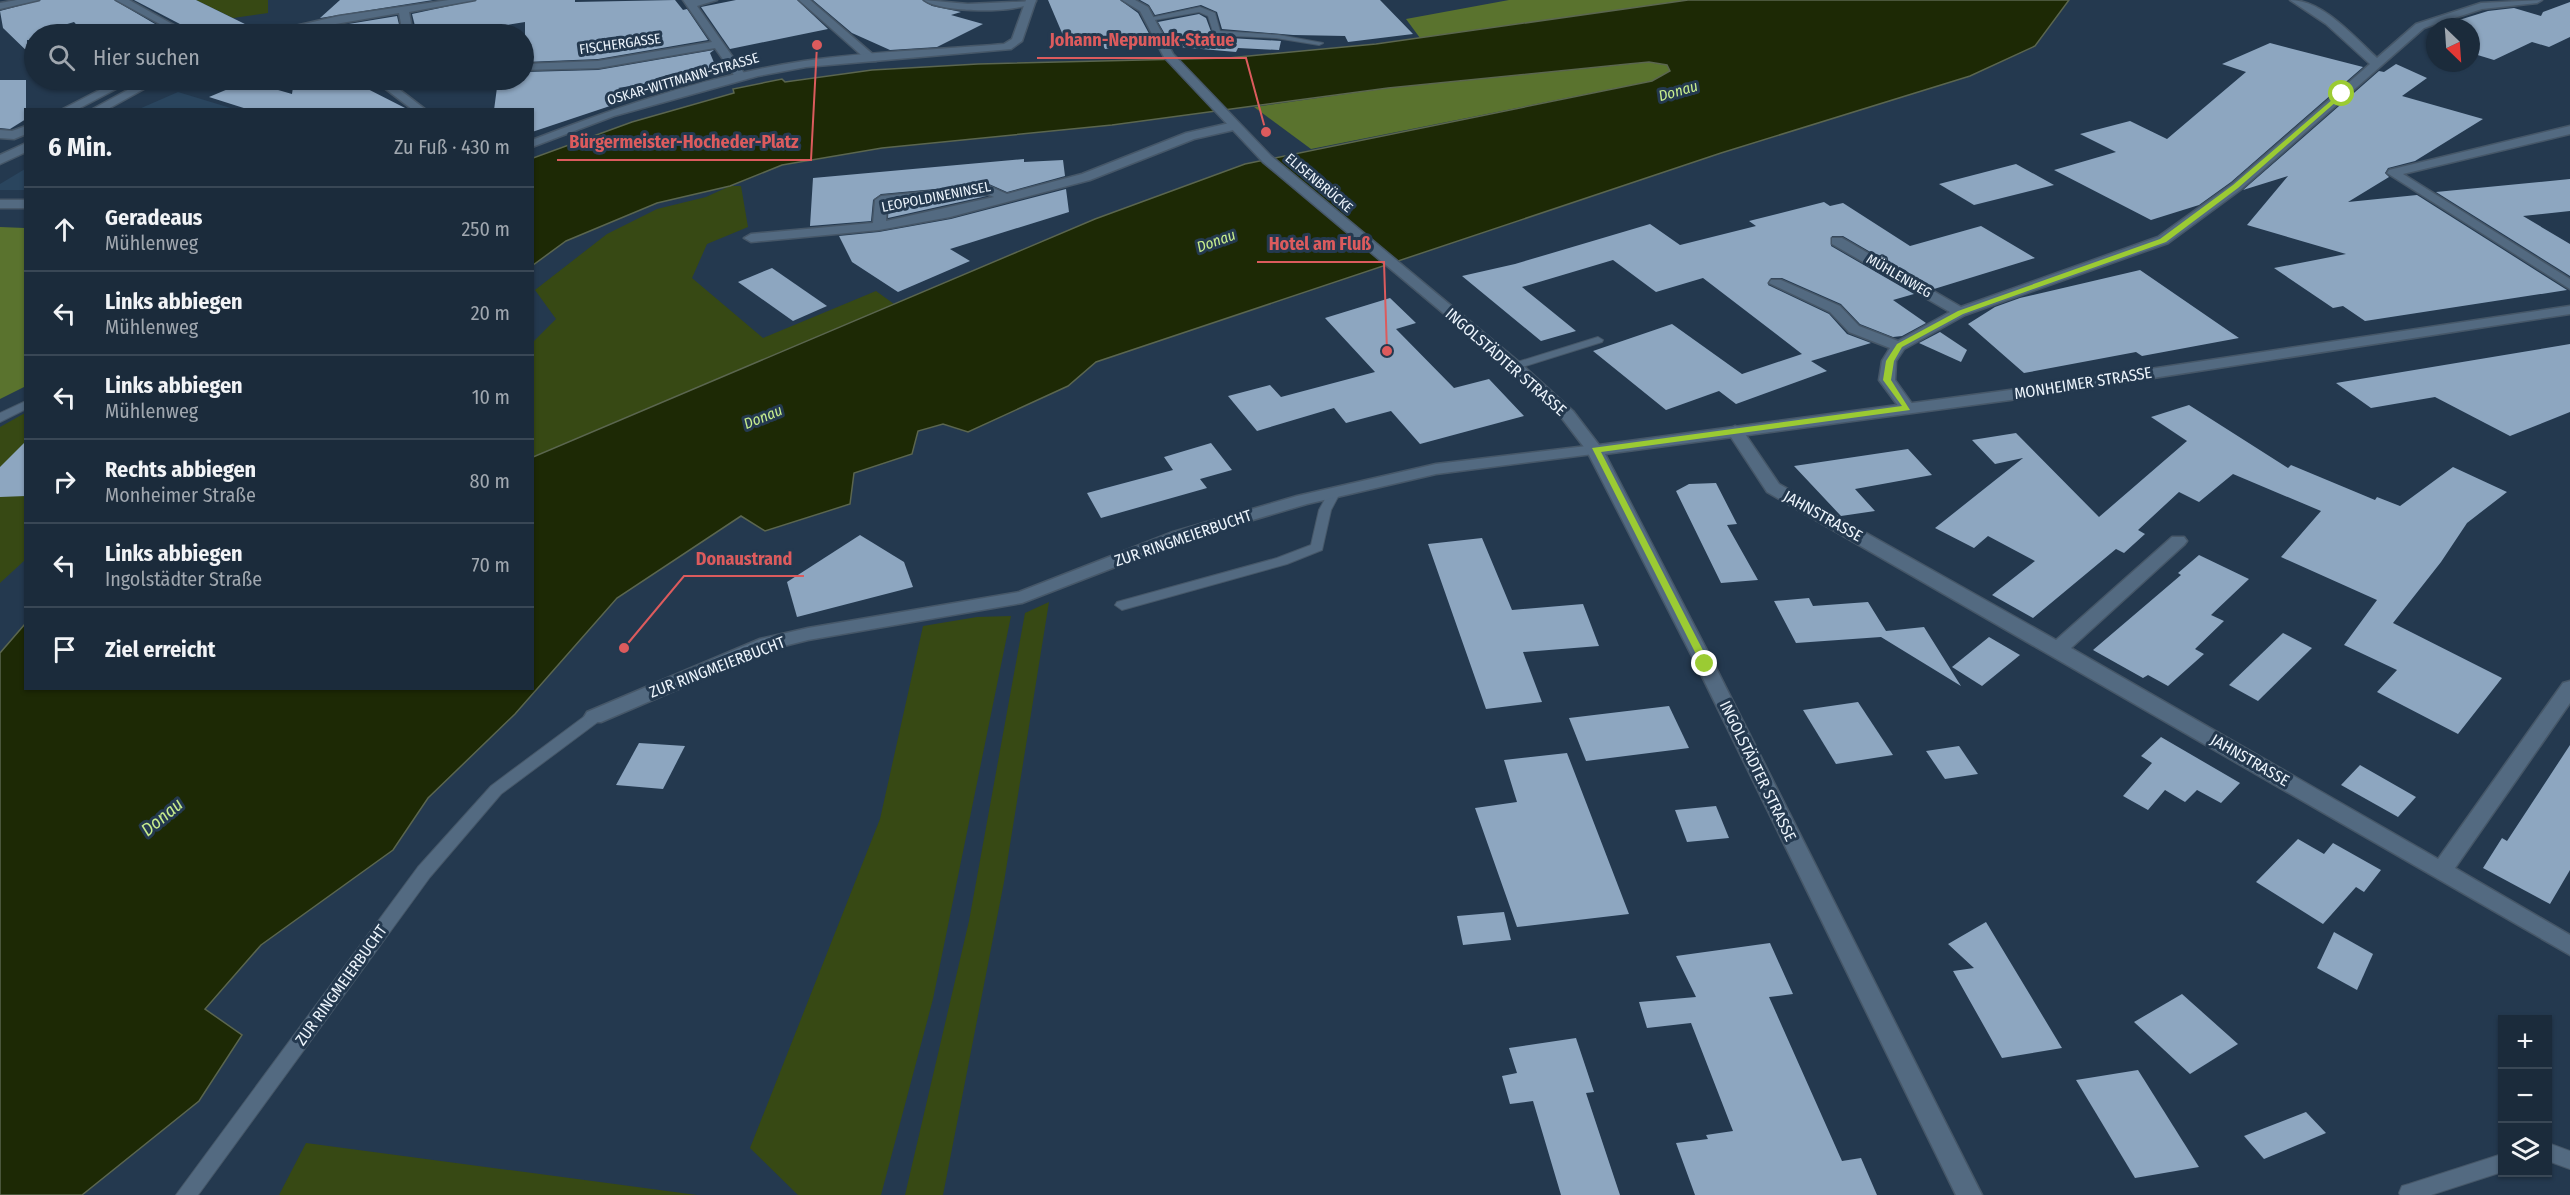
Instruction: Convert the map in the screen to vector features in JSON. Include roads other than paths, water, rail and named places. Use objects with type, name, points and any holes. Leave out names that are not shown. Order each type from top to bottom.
[{"type":"street","points":[[0,6],[34,0]]},
{"type":"street","points":[[121,0],[161,24]]},
{"type":"street","points":[[314,24],[465,0]]},
{"type":"street","points":[[689,2],[712,0]]},
{"type":"street","points":[[804,0],[872,59]]},
{"type":"street","points":[[929,0],[958,8],[980,9],[1031,0],[1044,0]]},
{"type":"street","name":"OSKAR-WITTMANN-STRASSE","points":[[534,143],[610,114],[740,76],[806,64],[1007,47],[1017,41],[1031,0]]},
{"type":"street","points":[[2295,0],[2330,22],[2377,64]]},
{"type":"street","points":[[1907,408],[1887,380],[1890,361],[1899,346],[1960,312],[2163,240],[2236,187],[2420,26],[2481,6],[2537,0]]},
{"type":"street","name":"ELISENBRÜCKE","points":[[1129,1],[1144,9],[1168,55],[1267,159],[1407,276]]},
{"type":"street","points":[[689,2],[740,76]]},
{"type":"street","points":[[404,10],[406,24]]},
{"type":"street","name":"FISCHERGASSE","points":[[534,68],[552,69],[720,44]]},
{"type":"street","points":[[70,108],[107,90]]},
{"type":"street","points":[[100,108],[135,90]]},
{"type":"street","points":[[394,90],[418,108]]},
{"type":"street","name":"LEOPOLDINENINSEL","points":[[1008,199],[989,190],[881,200],[879,226],[1008,199],[1086,177],[1190,136],[1234,126]]},
{"type":"street","points":[[0,134],[14,135],[24,130]]},
{"type":"street","points":[[2570,130],[2393,173],[2570,285]]},
{"type":"street","points":[[0,160],[24,148]]},
{"type":"street","points":[[0,204],[24,204]]},
{"type":"street","points":[[751,238],[879,226]]},
{"type":"street","name":"MÜHLENWEG","points":[[1837,241],[1960,312]]},
{"type":"street","name":"INGOLSTÄDTER STRASSE","points":[[1407,276],[1515,366],[1567,414],[1595,450],[1705,664],[1969,1195]]},
{"type":"street","points":[[1776,283],[1835,309],[1854,328],[1899,346]]},
{"type":"street","name":"MONHEIMER STRASSE","points":[[1595,450],[1907,408],[2570,310]]},
{"type":"street","name":"JAHNSTRASSE","points":[[1735,431],[1773,488],[2058,649],[2570,946]]},
{"type":"street","name":"ZUR RINGMEIERBUCHT","points":[[594,717],[767,644],[808,634],[1022,597],[1179,536],[1334,493],[1436,469],[1595,450]]},
{"type":"street","points":[[2058,649],[2178,541]]},
{"type":"street","points":[[2441,871],[2570,688]]},
{"type":"lane","points":[[1149,19],[1200,9],[1212,15],[1217,33],[1319,43]]},
{"type":"lane","points":[[1515,366],[1598,340]]},
{"type":"lane","points":[[0,418],[24,405]]},
{"type":"lane","points":[[1122,605],[1282,561],[1317,547],[1322,519],[1334,493]]},
{"type":"lane","name":"ZUR RINGMEIERBUCHT","points":[[186,1195],[424,872],[496,790],[594,717]]},
{"type":"lane","points":[[2552,1154],[2570,1160]]},
{"type":"lane","points":[[2410,1194],[2498,1164]]},
{"type":"water","name":"Donau","points":[[1688,0],[2069,0],[2035,46],[1970,76],[1721,153],[1096,362],[1068,386],[968,432],[943,424],[918,431],[912,454],[854,473],[850,504],[765,531],[741,516],[617,598],[515,714],[428,798],[393,850],[261,945],[205,1009],[242,1035],[199,1101],[82,1195],[0,1195],[0,653],[24,625],[24,690],[534,690],[534,457],[1095,219],[1245,164],[1652,81],[1670,71],[1667,65],[1649,62],[1388,88],[1112,125],[882,148],[782,165],[730,186],[657,203],[566,241],[534,264],[534,158],[632,122],[734,93],[733,89],[782,79],[785,82],[872,70],[978,64],[1228,58],[1376,44]]},
{"type":"place","name":"Bürgermeister-Hocheder-Platz","points":[[817,45]]},
{"type":"place","name":"Johann-Nepumuk-Statue","points":[[1266,132]]},
{"type":"place","name":"Hotel am Fluß","points":[[1387,351]]},
{"type":"place","name":"Donaustrand","points":[[624,648]]}]
